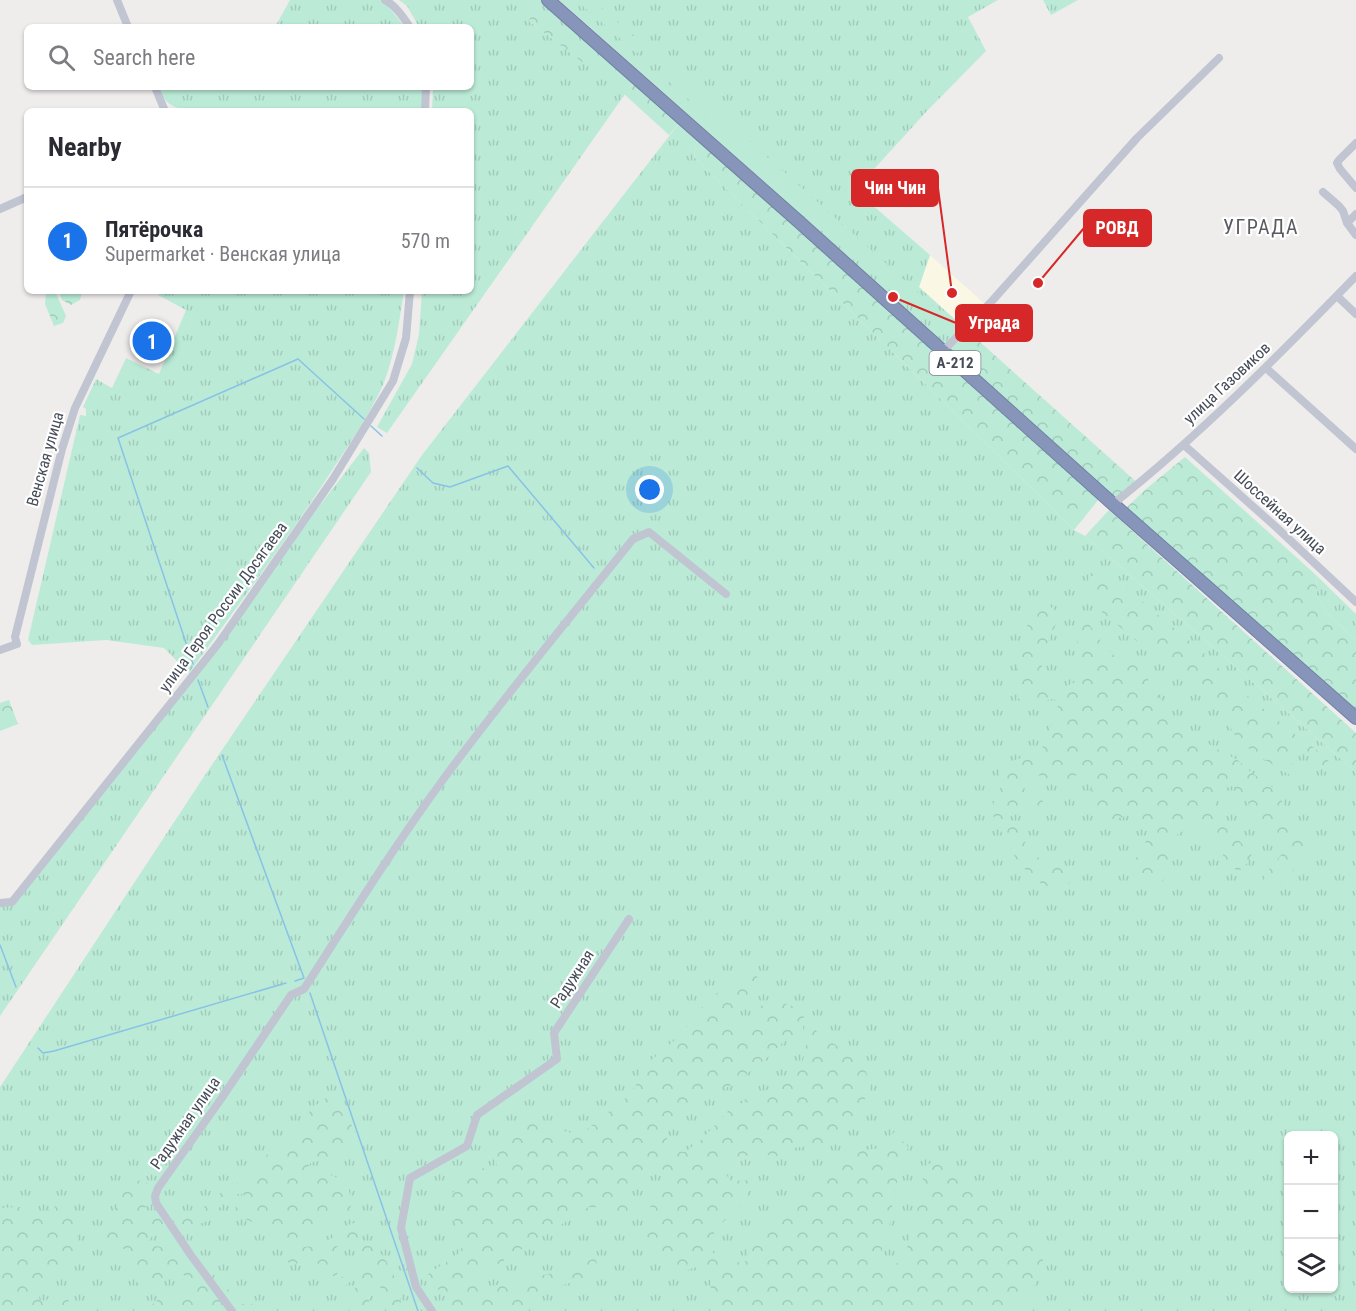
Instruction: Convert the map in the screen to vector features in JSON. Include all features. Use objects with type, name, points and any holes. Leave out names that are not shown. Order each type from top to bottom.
[{"type":"highway","name":"А-212","points":[[548,0],[1356,718]]},
{"type":"street","points":[[117,0],[127,24]]},
{"type":"street","points":[[385,0],[400,12],[408,24]]},
{"type":"street","points":[[942,352],[992,301],[1137,138],[1219,58]]},
{"type":"street","points":[[156,90],[164,108]]},
{"type":"street","points":[[425,108],[426,90]]},
{"type":"street","points":[[1356,143],[1337,164],[1356,188]]},
{"type":"street","points":[[1323,192],[1343,211],[1347,223],[1356,235]]},
{"type":"street","points":[[0,209],[24,198]]},
{"type":"street","points":[[1347,223],[1356,214]]},
{"type":"street","name":"улица Газовиков","points":[[1113,504],[1184,445],[1266,368],[1356,276]]},
{"type":"street","name":"Венская улица","points":[[0,650],[16,644],[15,637],[27,585],[62,449],[75,408],[129,294]]},
{"type":"street","name":"улица Героя России Досягаева","points":[[0,903],[12,902],[218,644],[333,479],[393,381],[406,338],[410,294]]},
{"type":"street","points":[[1337,296],[1356,314]]},
{"type":"street","points":[[1266,368],[1356,449]]},
{"type":"street","name":"Шоссейная улица","points":[[1184,445],[1356,602]]},
{"type":"street","name":"Радужная улица","points":[[232,1311],[156,1203],[155,1196],[158,1188],[291,995],[304,989],[396,845],[443,780],[512,689],[633,538],[649,532],[726,594]]},
{"type":"street","name":"Радужная","points":[[432,1311],[416,1287],[401,1228],[410,1178],[467,1146],[477,1115],[557,1059],[554,1033],[630,919]]},
{"type":"shaded area","points":[[930,255],[985,304],[964,327],[919,287]]},
{"type":"green space","points":[[290,0],[380,0],[403,24],[277,24]]},
{"type":"green space","points":[[399,0],[544,0],[636,81],[627,90],[533,10],[529,21],[625,94],[387,433],[377,427],[412,364],[419,334],[422,294],[474,294],[474,108],[432,108],[433,90],[474,90],[474,24],[417,24],[407,6]]},
{"type":"green space","points":[[559,0],[998,0],[968,17],[986,51],[926,112],[855,190],[930,255],[919,287],[970,333],[953,354],[815,227]]},
{"type":"green space","points":[[576,0],[593,0],[645,45],[637,53]]},
{"type":"green space","points":[[1043,0],[1078,0],[1051,15]]},
{"type":"green space","points":[[533,9],[629,88],[636,81],[680,122],[669,135],[625,95],[529,21]]},
{"type":"green space","points":[[666,66],[938,310],[928,316],[658,72]]},
{"type":"green space","points":[[162,90],[424,90],[422,108],[179,108],[166,101]]},
{"type":"green space","points":[[680,122],[697,137],[694,157],[1074,530],[1085,536],[1356,772],[1356,1311],[0,1311],[0,1087],[203,778],[422,455]]},
{"type":"green space","points":[[697,137],[1099,499],[1074,530],[694,157]]},
{"type":"green space","points":[[46,294],[56,294],[66,316],[63,323],[54,326],[45,304]]},
{"type":"green space","points":[[60,294],[81,294],[80,300],[71,305],[62,300]]},
{"type":"green space","points":[[403,294],[391,362],[383,385],[371,408],[295,525],[189,673],[164,648],[106,640],[32,645],[28,640],[80,415],[86,416],[86,409],[83,407],[96,379],[112,388],[126,358],[159,374],[186,310],[158,295]]},
{"type":"green space","points":[[970,333],[1141,486],[1117,502],[953,354]]},
{"type":"green space","points":[[364,448],[369,453],[371,472],[0,1016],[0,900],[13,897],[16,900]]},
{"type":"green space","points":[[1185,457],[1316,575],[1317,596],[1329,615],[1356,640],[1356,710],[1126,508]]},
{"type":"green space","points":[[1109,510],[1356,733],[1356,772],[1085,536]]},
{"type":"green space","points":[[1097,571],[1102,574],[1108,572],[1212,660],[1229,681],[1295,734],[1296,738],[1318,751],[1333,767],[1335,771],[1331,776],[1318,761],[1302,750],[1290,751],[1294,770],[1292,776],[1255,754],[1236,737],[1224,716],[1207,700],[1102,612],[1088,578],[1091,573]]},
{"type":"green space","points":[[1316,575],[1356,614],[1356,640],[1329,615],[1317,596]]},
{"type":"green space","points":[[1040,602],[1052,607],[1060,616],[1047,644],[1042,663],[1042,672],[1050,691],[1071,684],[1079,677],[1078,634],[1074,629],[1077,617],[1082,614],[1104,646],[1114,655],[1130,659],[1144,673],[1182,734],[1194,741],[1205,742],[1239,761],[1276,790],[1291,819],[1302,825],[1308,835],[1310,847],[1288,879],[1263,888],[1267,872],[1286,849],[1262,825],[1243,794],[1234,786],[1223,790],[1215,808],[1240,841],[1251,848],[1252,854],[1244,868],[1238,871],[1228,865],[1216,841],[1195,826],[1180,833],[1169,844],[1171,850],[1167,863],[1167,875],[1163,880],[1157,883],[1145,881],[1133,867],[1134,861],[1145,846],[1147,830],[1128,815],[1111,821],[1094,800],[1091,779],[1082,772],[1061,784],[1038,775],[1022,784],[1025,789],[1043,801],[1042,808],[1029,812],[1015,807],[1010,818],[1032,853],[1047,864],[1065,870],[1071,881],[1062,890],[1043,885],[1019,864],[992,814],[994,801],[1000,791],[1000,766],[1028,755],[1040,754],[1058,706],[1057,700],[1051,699],[1039,703],[1019,699],[1016,690],[1015,679],[1023,639],[1034,604]]},
{"type":"green space","points":[[9,700],[18,724],[0,731],[0,703]]},
{"type":"green space","points":[[745,975],[755,975],[763,982],[757,991],[734,1012],[732,1022],[736,1032],[747,1032],[754,1025],[761,1006],[769,999],[804,1011],[803,1032],[784,1041],[737,1082],[699,1100],[681,1112],[669,1129],[664,1150],[685,1152],[701,1140],[729,1110],[802,1068],[805,1047],[814,1029],[864,1066],[871,1086],[851,1122],[837,1138],[818,1146],[797,1147],[778,1156],[758,1154],[737,1157],[718,1164],[731,1181],[751,1180],[746,1200],[715,1230],[710,1250],[725,1264],[746,1261],[752,1242],[811,1182],[826,1170],[862,1150],[883,1148],[894,1132],[908,1147],[895,1187],[889,1228],[882,1249],[881,1270],[900,1262],[909,1243],[914,1222],[915,1202],[928,1164],[947,1160],[961,1176],[995,1199],[1037,1246],[1045,1265],[1035,1284],[1010,1311],[723,1311],[712,1300],[710,1280],[695,1267],[676,1275],[660,1263],[642,1226],[657,1194],[670,1174],[661,1168],[640,1175],[623,1187],[636,1203],[630,1212],[589,1207],[479,1276],[476,1284],[486,1288],[557,1272],[596,1258],[597,1268],[588,1277],[550,1291],[533,1300],[520,1311],[450,1311],[452,1306],[448,1297],[432,1285],[427,1275],[458,1254],[465,1241],[450,1210],[449,1203],[454,1191],[484,1168],[490,1177],[498,1172],[496,1162],[490,1154],[500,1149],[531,1123],[580,1135],[627,1097],[636,1085],[642,1068],[681,1035],[697,1012],[719,991],[735,979]]},
{"type":"green space","points":[[339,1089],[359,1146],[336,1158],[311,1162],[308,1167],[316,1172],[334,1176],[344,1183],[349,1192],[351,1211],[343,1219],[332,1216],[314,1232],[303,1232],[300,1243],[304,1247],[315,1245],[332,1238],[353,1223],[361,1223],[362,1242],[379,1251],[388,1264],[398,1286],[401,1309],[390,1308],[379,1285],[372,1277],[370,1311],[350,1311],[342,1301],[342,1295],[357,1287],[363,1278],[352,1280],[339,1292],[333,1291],[338,1281],[358,1264],[362,1249],[345,1243],[339,1244],[336,1248],[342,1265],[336,1276],[331,1276],[324,1266],[313,1262],[290,1264],[286,1260],[288,1255],[294,1253],[293,1248],[277,1244],[262,1226],[236,1213],[235,1208],[245,1195],[238,1194],[227,1199],[205,1222],[167,1229],[148,1241],[155,1246],[181,1250],[195,1264],[211,1272],[220,1280],[237,1304],[252,1304],[253,1311],[150,1311],[152,1305],[160,1298],[172,1298],[183,1293],[187,1281],[185,1276],[173,1271],[166,1273],[153,1288],[138,1283],[127,1266],[124,1249],[103,1238],[102,1230],[121,1203],[124,1184],[141,1180],[153,1186],[144,1211],[151,1216],[177,1223],[201,1211],[209,1200],[256,1172],[269,1151],[282,1143],[293,1146],[298,1142],[310,1109]]},
{"type":"green space","points":[[65,1204],[77,1235],[77,1260],[74,1268],[56,1269],[49,1275],[39,1299],[44,1303],[53,1293],[59,1291],[68,1298],[69,1311],[0,1311],[0,1208],[20,1207],[36,1217],[53,1207]]},
{"type":"waterway","points":[[193,664],[118,438],[298,359],[364,419]]},
{"type":"waterway","points":[[371,426],[382,436]]},
{"type":"waterway","points":[[417,468],[433,483],[450,487],[508,466],[594,568]]},
{"type":"waterway","points":[[198,680],[208,707]]},
{"type":"waterway","points":[[222,755],[304,978],[295,981]]},
{"type":"waterway","points":[[0,945],[16,987]]},
{"type":"waterway","points":[[38,1048],[43,1053],[54,1051],[286,983]]},
{"type":"waterway","points":[[310,993],[418,1311]]},
{"type":"place","name":"РОВД","points":[[1038,283]]},
{"type":"place","name":"Чин Чин","points":[[952,293]]},
{"type":"place","name":"Уграда","points":[[893,297]]},
{"type":"place","name":"Пятёрочка","points":[[152,341]]},
{"type":"district","name":"УГРАДА","points":[[1261,227]]}]
